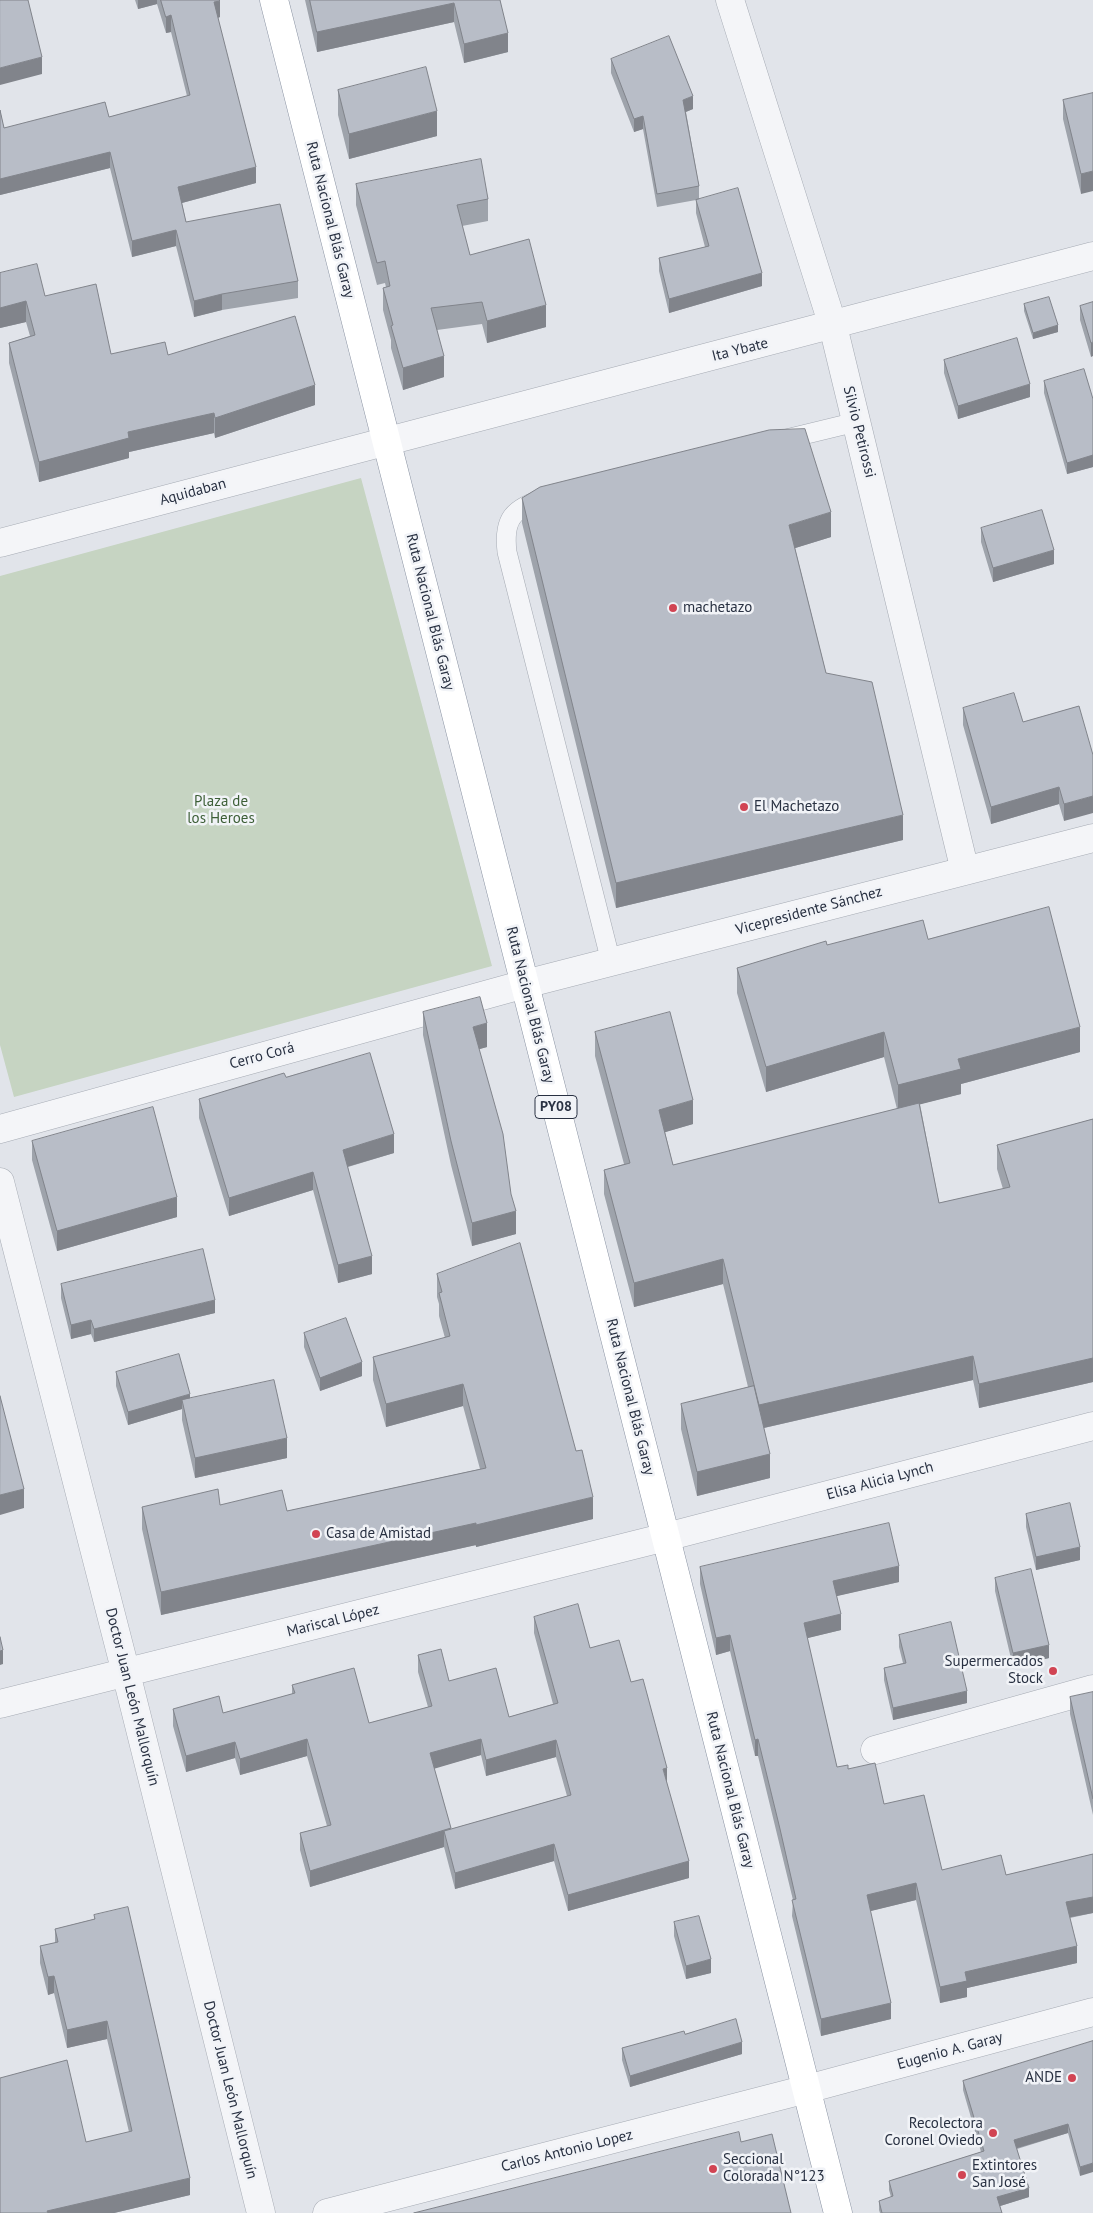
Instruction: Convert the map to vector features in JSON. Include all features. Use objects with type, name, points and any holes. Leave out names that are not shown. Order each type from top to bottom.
[{"type":"highway","name":"Ruta Nacional Blás Garay","points":[[274,0],[838,2213]]},
{"type":"street","name":"Silvio Petirossi","points":[[730,0],[833,326],[965,871]]},
{"type":"street","name":"Ita Ybate","points":[[386,441],[833,326],[1093,256]]},
{"type":"street","name":"Aquidaban","points":[[0,543],[386,441]]},
{"type":"street","name":"Vicepresidente Sánchez","points":[[525,984],[965,871],[1092,844]]},
{"type":"street","name":"Cerro Corá","points":[[0,1128],[525,984]]},
{"type":"street","name":"Doctor Juan León Mallorquín","points":[[0,1182],[126,1673],[261,2213]]},
{"type":"street","name":"Elisa Alicia Lynch","points":[[666,1537],[1093,1426]]},
{"type":"street","name":"Mariscal López","points":[[0,1704],[666,1537]]},
{"type":"street","points":[[875,1750],[1093,1689]]},
{"type":"street","name":"Eugenio A. Garay","points":[[807,2090],[1093,2012]]},
{"type":"street","name":"Carlos Antonio Lopez","points":[[327,2213],[807,2090]]},
{"type":"lane","points":[[760,445],[856,422]]},
{"type":"lane","points":[[558,494],[526,504],[513,514],[507,524],[505,536],[507,552],[611,962]]},
{"type":"green space","name":"Plaza de los Heroes","points":[[361,478],[492,966],[14,1097],[0,1045],[0,576]]},
{"type":"building","points":[[0,0],[28,0],[42,57],[0,68]]},
{"type":"building","points":[[161,0],[220,1],[214,2],[256,167],[178,187],[186,222],[280,204],[298,281],[222,294],[194,301],[176,230],[132,241],[110,152],[0,179],[0,110],[4,128],[105,102],[109,117],[190,95],[171,15],[166,17]]},
{"type":"building","points":[[310,0],[500,0],[508,33],[464,44],[454,3],[317,32]]},
{"type":"building","points":[[669,36],[693,96],[683,100],[699,186],[657,194],[643,116],[634,119],[611,59]]},
{"type":"building","points":[[426,67],[437,111],[349,134],[338,90]]},
{"type":"building","points":[[1093,93],[1093,171],[1081,174],[1063,100]]},
{"type":"building","points":[[481,159],[488,199],[457,205],[470,255],[529,239],[546,305],[487,321],[482,302],[431,308],[444,356],[403,368],[383,288],[390,286],[385,261],[377,263],[356,184]]},
{"type":"building","points":[[738,188],[762,273],[669,299],[659,258],[709,246],[696,200]]},
{"type":"building","points":[[37,264],[45,296],[96,284],[111,354],[165,342],[168,355],[295,316],[315,385],[215,418],[214,413],[128,432],[129,438],[39,462],[9,343],[35,335],[26,301],[0,308],[0,273]]},
{"type":"building","points":[[1049,297],[1058,325],[1033,333],[1024,304]]},
{"type":"building","points":[[1093,302],[1093,342],[1091,343],[1080,306]]},
{"type":"building","points":[[1017,338],[1030,384],[958,406],[944,360]]},
{"type":"building","points":[[1084,369],[1093,399],[1093,455],[1067,463],[1044,381]]},
{"type":"building","points":[[805,429],[831,512],[789,525],[826,673],[872,682],[903,815],[616,883],[522,498],[540,487],[769,430]]},
{"type":"building","points":[[1042,510],[1054,550],[993,568],[981,528]]},
{"type":"building","points":[[1014,693],[1023,722],[1079,706],[1093,755],[1093,796],[1064,804],[1059,787],[991,807],[963,708]]},
{"type":"building","points":[[1049,907],[1080,1027],[958,1059],[961,1069],[898,1085],[884,1032],[766,1067],[737,968],[826,941],[827,945],[923,920],[928,939]]},
{"type":"building","points":[[480,997],[487,1023],[473,1027],[503,1134],[511,1194],[516,1211],[472,1223],[451,1141],[423,1012]]},
{"type":"building","points":[[670,1012],[693,1100],[659,1110],[673,1165],[919,1103],[939,1203],[1010,1187],[997,1145],[1093,1119],[1093,1358],[979,1384],[973,1356],[759,1405],[723,1259],[634,1283],[604,1170],[630,1163],[595,1032]]},
{"type":"building","points":[[370,1053],[394,1134],[343,1150],[372,1256],[338,1265],[313,1172],[229,1198],[199,1099],[284,1073],[286,1077]]},
{"type":"building","points":[[153,1107],[177,1197],[57,1231],[32,1141]]},
{"type":"building","points":[[520,1243],[576,1451],[582,1450],[593,1497],[476,1525],[476,1523],[161,1592],[142,1507],[218,1489],[220,1505],[282,1490],[287,1511],[486,1468],[463,1384],[386,1404],[373,1357],[450,1336],[439,1293],[442,1292],[437,1274]]},
{"type":"building","points":[[203,1249],[215,1300],[94,1329],[91,1320],[71,1325],[61,1284]]},
{"type":"building","points":[[346,1318],[362,1362],[320,1378],[304,1333]]},
{"type":"building","points":[[179,1354],[190,1394],[128,1412],[116,1372]]},
{"type":"building","points":[[274,1380],[287,1438],[195,1458],[182,1400]]},
{"type":"building","points":[[754,1386],[770,1454],[697,1472],[681,1404]]},
{"type":"building","points":[[0,1396],[24,1489],[0,1495]]},
{"type":"building","points":[[1070,1503],[1080,1547],[1036,1557],[1026,1514]]},
{"type":"building","points":[[889,1523],[899,1566],[833,1581],[841,1614],[804,1623],[837,1767],[848,1765],[848,1769],[875,1763],[884,1804],[924,1795],[942,1870],[1001,1855],[1006,1875],[1093,1854],[1093,1897],[1066,1902],[1077,1946],[965,1972],[967,1981],[940,1987],[916,1883],[867,1895],[891,2003],[821,2019],[792,1900],[796,1899],[758,1739],[755,1740],[730,1635],[716,1638],[700,1567]]},
{"type":"building","points":[[1031,1569],[1049,1645],[1013,1653],[995,1578]]},
{"type":"building","points":[[578,1604],[590,1648],[619,1640],[631,1682],[643,1679],[667,1768],[663,1769],[689,1861],[568,1895],[554,1844],[455,1873],[444,1831],[571,1795],[556,1740],[486,1760],[481,1739],[430,1753],[451,1828],[310,1871],[300,1833],[331,1825],[307,1739],[240,1759],[235,1742],[186,1756],[173,1709],[219,1696],[223,1713],[295,1693],[292,1685],[354,1668],[369,1723],[432,1706],[418,1655],[441,1649],[449,1681],[496,1668],[509,1717],[558,1703],[534,1617]]},
{"type":"building","points":[[951,1622],[967,1691],[893,1708],[884,1668],[906,1663],[899,1635]]},
{"type":"building","points":[[0,1637],[3,1650],[0,1651]]},
{"type":"building","points":[[1093,1692],[1093,1799],[1070,1697]]},
{"type":"building","points":[[128,1907],[190,2178],[47,2211],[48,2213],[0,2213],[0,2078],[67,2060],[86,2142],[132,2131],[107,2021],[67,2030],[54,1976],[48,1977],[40,1946],[58,1942],[55,1929],[95,1919],[94,1915]]},
{"type":"building","points":[[699,1916],[711,1959],[686,1966],[674,1922]]},
{"type":"building","points":[[736,2019],[742,2042],[630,2076],[622,2048],[684,2031],[685,2034]]},
{"type":"building","points":[[1093,2041],[1093,2163],[1080,2167],[1068,2124],[1014,2140],[1029,2188],[997,2197],[1002,2213],[882,2213],[879,2201],[893,2196],[889,2181],[984,2151],[963,2081]]},
{"type":"building","points":[[739,2132],[741,2142],[772,2134],[791,2213],[414,2213]]},
{"type":"place","name":"machetazo","points":[[673,608]]},
{"type":"place","name":"El Machetazo","points":[[744,807]]},
{"type":"place","name":"Casa de Amistad","points":[[316,1534]]},
{"type":"place","name":"Supermercados Stock","points":[[1053,1671]]},
{"type":"place","name":"ANDE","points":[[1072,2078]]},
{"type":"place","name":"Recolectora Coronel Oviedo","points":[[993,2133]]},
{"type":"place","name":"Seccional Colorada N°123","points":[[713,2169]]},
{"type":"place","name":"Extintores San José","points":[[962,2175]]}]
